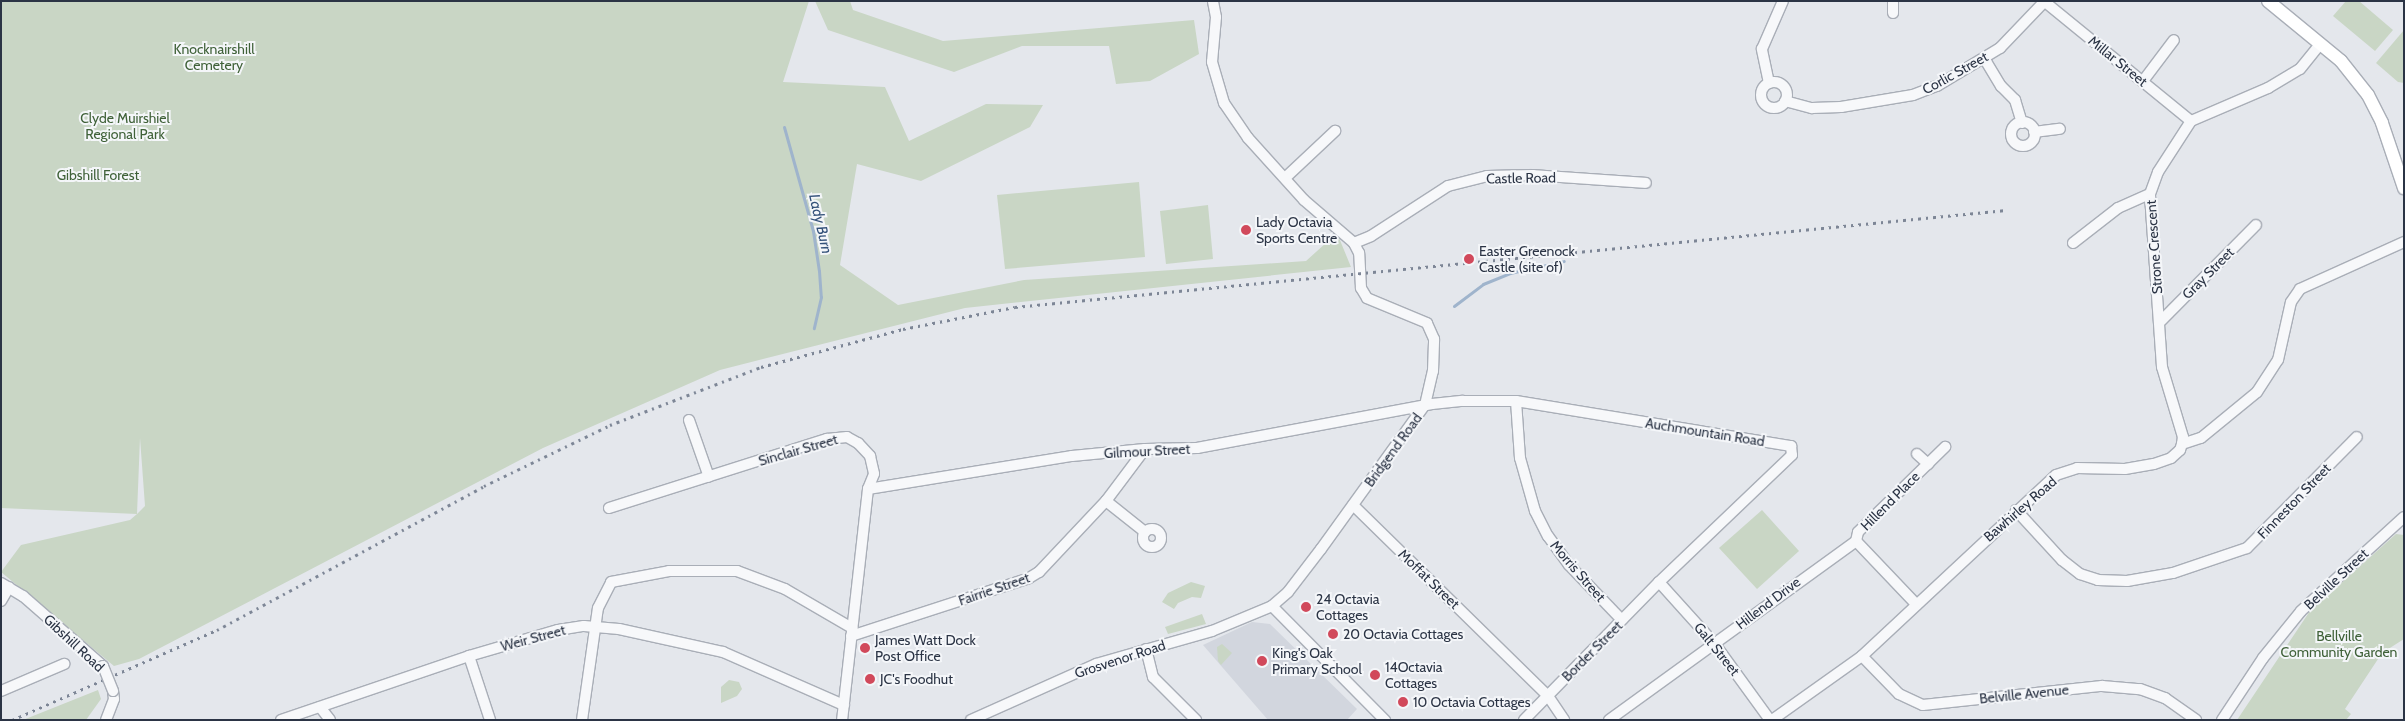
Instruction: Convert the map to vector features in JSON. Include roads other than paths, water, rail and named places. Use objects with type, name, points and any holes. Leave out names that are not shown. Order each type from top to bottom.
[{"type":"main road","points":[[2268,1],[2341,61],[2368,95],[2382,123],[2404,188]]},
{"type":"street","points":[[1214,1],[1216,17],[1212,62],[1224,103],[1248,138],[1285,178],[1354,243]]},
{"type":"street","points":[[1783,1],[1762,49],[1770,83],[1778,83],[1785,89],[1785,101]]},
{"type":"street","points":[[1893,1],[1893,13]]},
{"type":"street","name":"Corlic Street","points":[[1770,83],[1762,93],[1765,104],[1776,108],[1785,101],[1812,108],[1841,107],[1913,95],[1937,86],[1984,58],[2020,30],[2045,1]]},
{"type":"street","name":"Millar Street","points":[[2045,1],[2191,121]]},
{"type":"street","points":[[2143,81],[2174,40]]},
{"type":"street","points":[[2191,121],[2268,88],[2300,69],[2320,44]]},
{"type":"street","points":[[1984,58],[2001,86],[2015,100],[2022,123]]},
{"type":"street","name":"Strone Crescent","points":[[2182,444],[2183,437],[2162,367],[2161,321],[2150,194],[2158,172],[2191,121]]},
{"type":"street","points":[[2022,123],[2030,125],[2034,132],[2030,144],[2022,146],[2014,143],[2013,128],[2022,123]]},
{"type":"street","points":[[2034,132],[2060,129]]},
{"type":"street","points":[[1285,178],[1335,131]]},
{"type":"street","name":"Castle Road","points":[[1354,243],[1371,236],[1448,186],[1488,176],[1533,175],[1646,183]]},
{"type":"street","points":[[2073,243],[2118,208],[2150,194]]},
{"type":"street","name":"Gray Street","points":[[2161,321],[2256,225]]},
{"type":"street","name":"Bawhirley Road","points":[[1771,720],[1862,656],[2016,510],[2056,475],[2077,468],[2125,469],[2154,464],[2171,458],[2180,450],[2182,444],[2201,438],[2256,392],[2278,360],[2291,302],[2300,289],[2404,242]]},
{"type":"street","name":"Bridgend Road","points":[[1272,606],[1288,592],[1425,405],[1433,371],[1434,339],[1427,324],[1367,298],[1361,288],[1359,253],[1354,243]]},
{"type":"street","name":"Auchmountain Road","points":[[1425,405],[1516,401],[1792,446],[1792,455],[1659,582]]},
{"type":"street","name":"Morris Street","points":[[1516,401],[1520,458],[1535,511],[1548,536],[1569,566],[1622,620]]},
{"type":"street","name":"Gilmour Street","points":[[868,489],[1072,456],[1144,449],[1207,447],[1425,405]]},
{"type":"street","points":[[690,420],[709,477]]},
{"type":"street","name":"Sinclair Street","points":[[609,508],[827,440],[847,437],[858,443],[870,456],[874,474],[868,489],[842,720]]},
{"type":"street","name":"Finneston Street","points":[[2016,510],[2062,560],[2080,574],[2098,580],[2127,581],[2173,573],[2247,548],[2356,437]]},
{"type":"street","name":"Hillend Place","points":[[1856,541],[1858,532],[1946,447]]},
{"type":"street","name":"Fairrie Street","points":[[852,632],[1029,578],[1039,572],[1106,501],[1144,449]]},
{"type":"street","name":"Hillend Place","points":[[1917,454],[1928,464]]},
{"type":"street","points":[[1106,501],[1145,532]]},
{"type":"street","name":"Moffat Street","points":[[1353,505],[1548,696]]},
{"type":"street","name":"Belville Street","points":[[2222,720],[2263,658],[2301,611],[2404,517]]},
{"type":"street","points":[[1856,541],[1917,605]]},
{"type":"street","name":"Hillend Drive","points":[[1609,720],[1856,541]]},
{"type":"street","points":[[582,720],[597,627],[598,608],[611,582],[669,571],[737,572],[785,589],[852,632]]},
{"type":"street","name":"Border Street","points":[[1524,720],[1659,582]]},
{"type":"street","name":"Galt Street","points":[[1659,582],[1714,643],[1771,720]]},
{"type":"street","points":[[1,601],[5,585]]},
{"type":"street","name":"Gibshill Road","points":[[5,585],[102,666],[114,691],[114,699],[106,720]]},
{"type":"street","points":[[1272,606],[1385,720]]},
{"type":"street","name":"Grosvenor Road","points":[[971,720],[1096,664],[1212,632],[1272,606]]},
{"type":"street","name":"Weir Street","points":[[281,720],[469,656],[558,630],[597,627],[619,629],[723,652],[844,705]]},
{"type":"street","points":[[1146,649],[1153,677],[1196,720]]},
{"type":"street","points":[[469,656],[490,720]]},
{"type":"street","name":"Belville Avenue","points":[[1862,656],[1899,694],[1923,705],[2102,686],[2140,689],[2157,695],[2196,720]]},
{"type":"street","points":[[1,691],[64,664]]},
{"type":"street","points":[[1548,696],[1564,720]]},
{"type":"street","points":[[320,707],[330,720]]},
{"type":"waterway","name":"Lady Burn","points":[[784,127],[813,231],[819,271],[821,297],[814,328]]},
{"type":"waterway","points":[[1454,306],[1483,284],[1510,273],[1564,261]]},
{"type":"railway","points":[[12,720],[217,630],[484,486],[610,425],[761,367],[903,329],[1015,307],[2006,210]]},
{"type":"place","name":"Lady Octavia Sports Centre","points":[[1246,230]]},
{"type":"place","name":"Easter Greenock Castle (site of)","points":[[1469,259]]},
{"type":"place","name":"24 Octavia Cottages","points":[[1306,607]]},
{"type":"place","name":"20 Octavia Cottages","points":[[1333,634]]},
{"type":"place","name":"James Watt Dock Post Office","points":[[865,648]]},
{"type":"place","name":"King's Oak Primary School","points":[[1262,661]]},
{"type":"place","name":"14Octavia Cottages","points":[[1375,675]]},
{"type":"place","name":"JC's Foodhut","points":[[870,679]]},
{"type":"place","name":"10 Octavia Cottages","points":[[1403,702]]},
{"type":"park label","name":"Knocknairshill Cemetery","points":[[214,58]]},
{"type":"park label","name":"Clyde Muirshiel Regional Park","points":[[125,126]]},
{"type":"park label","name":"Gibshill Forest","points":[[98,175]]},
{"type":"park label","name":"Bellville Community Garden","points":[[2339,644]]}]
